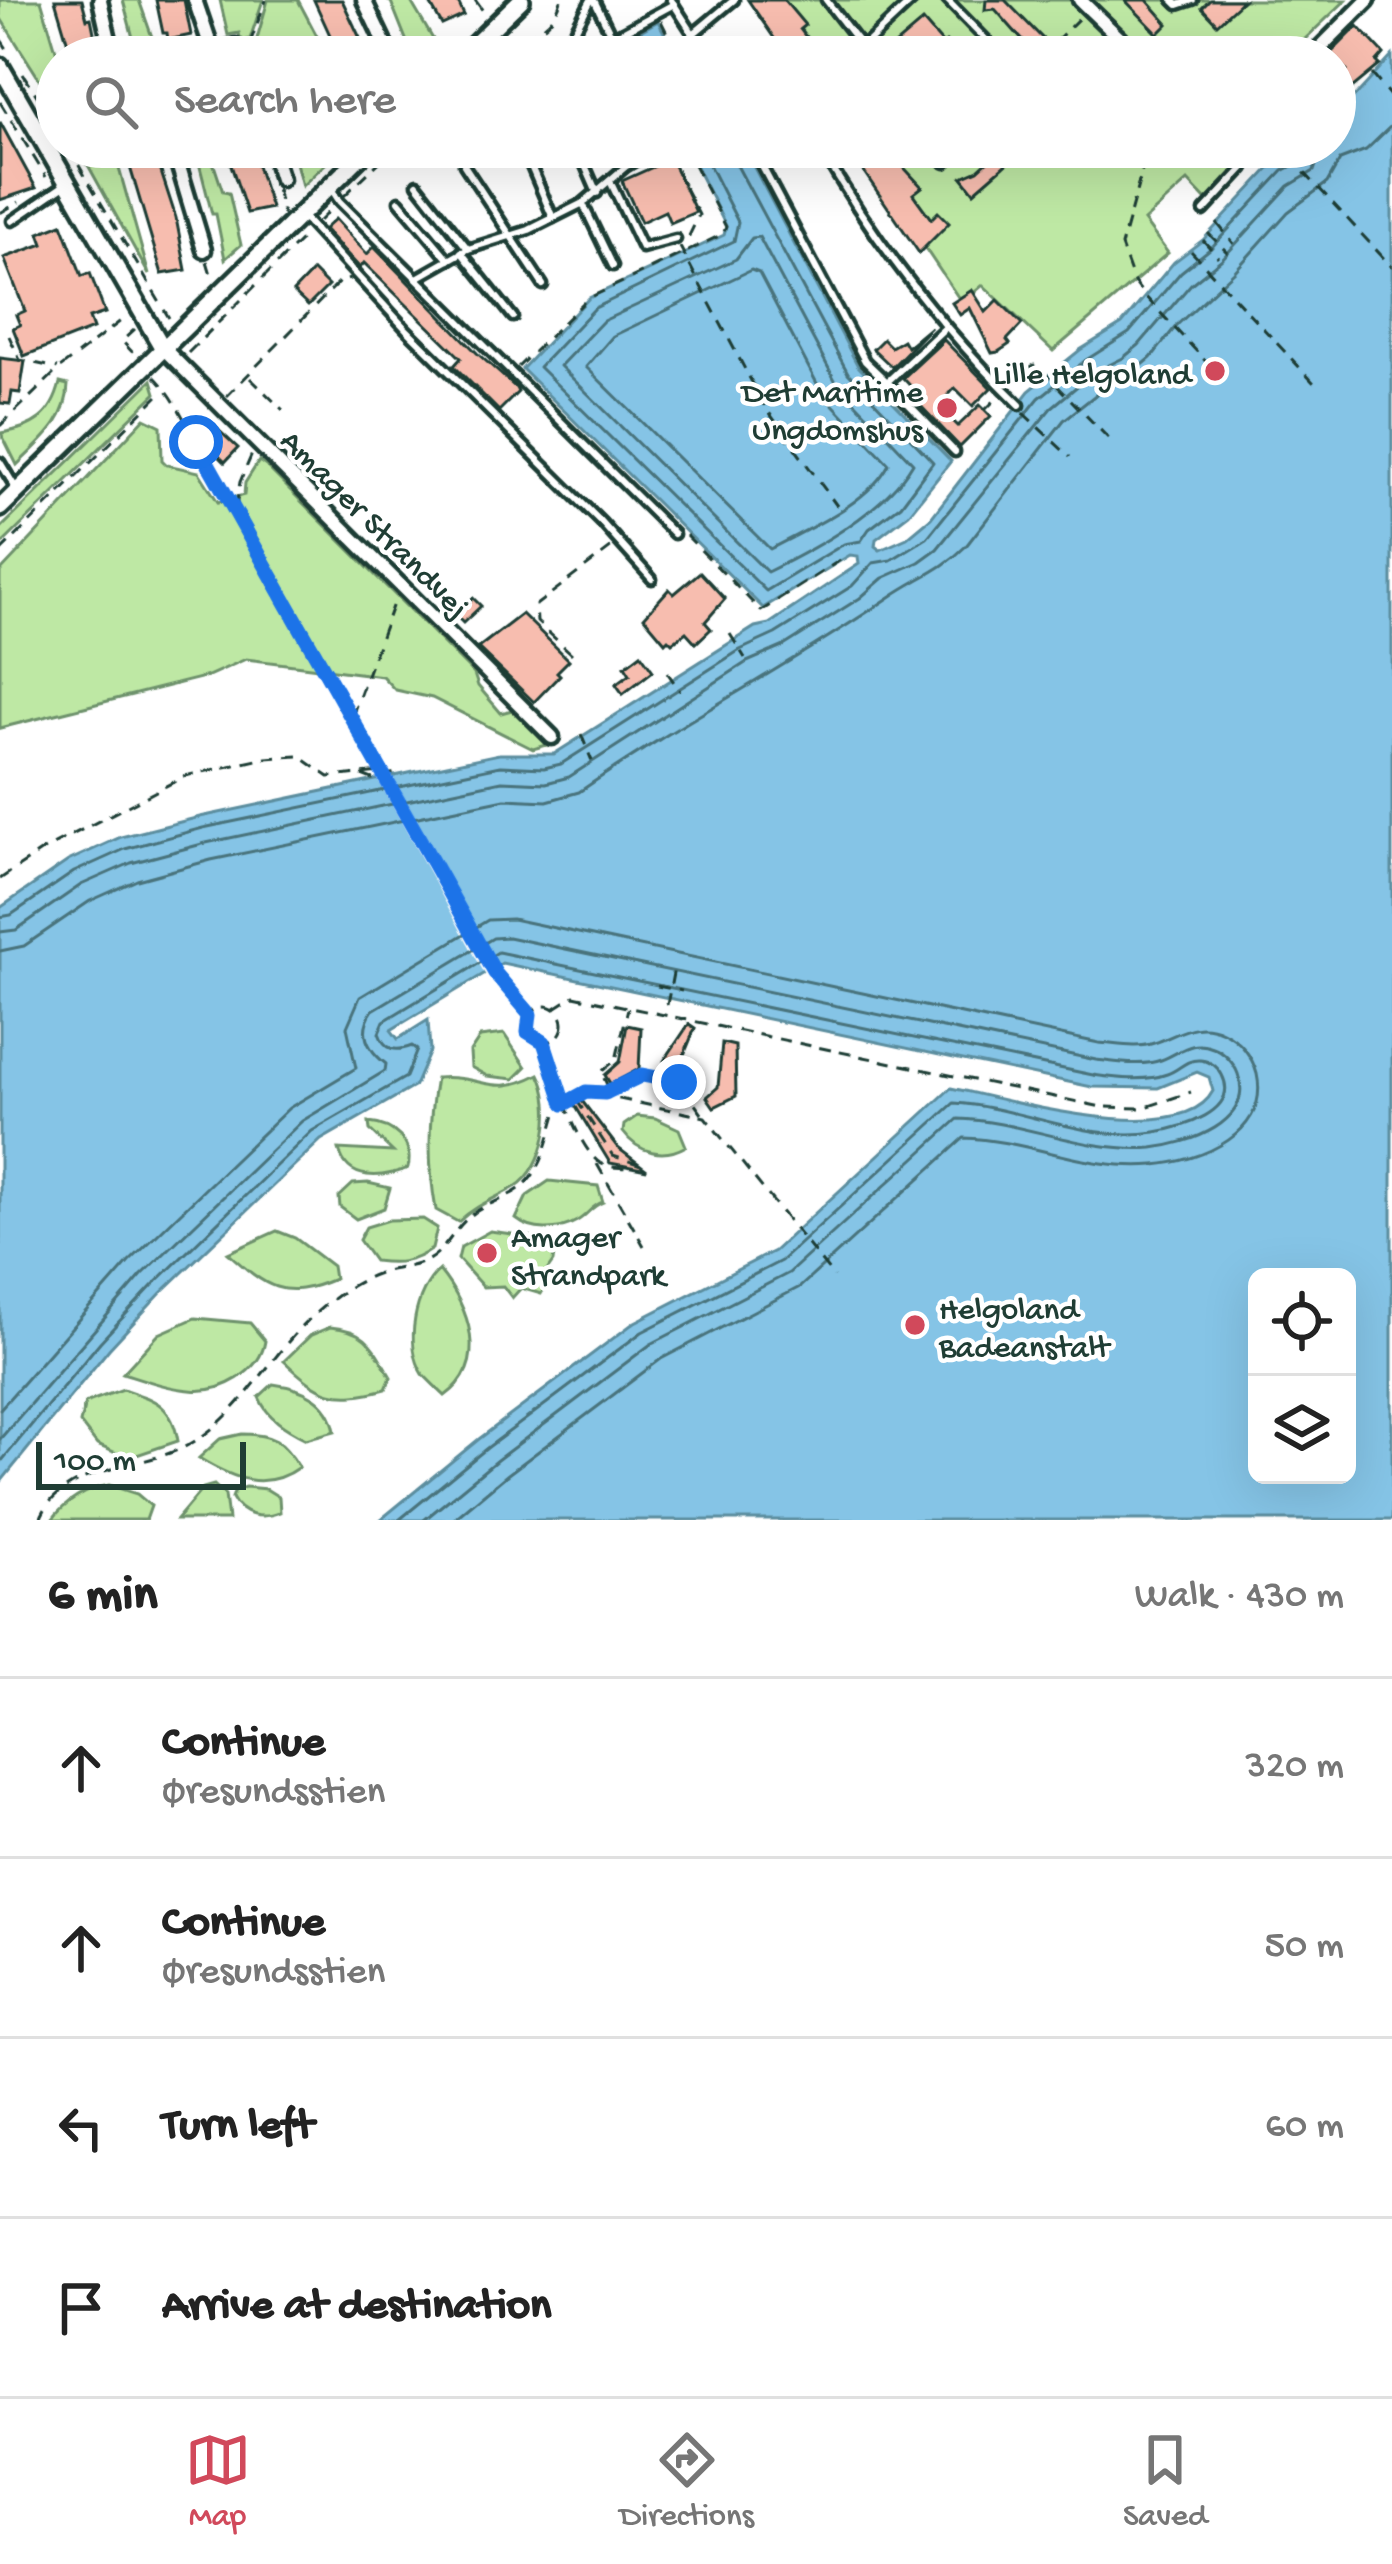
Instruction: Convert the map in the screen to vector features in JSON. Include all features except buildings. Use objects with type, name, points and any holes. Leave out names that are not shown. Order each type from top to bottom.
[{"type":"street","points":[[100,0],[108,36]]},
{"type":"street","points":[[195,0],[207,36]]},
{"type":"street","points":[[364,0],[381,36]]},
{"type":"street","points":[[484,36],[521,0]]},
{"type":"street","points":[[1332,36],[1368,0]]},
{"type":"street","points":[[1084,4],[1117,36]]},
{"type":"street","points":[[5,61],[36,105]]},
{"type":"street","points":[[64,168],[162,347]]},
{"type":"street","points":[[179,168],[204,250]]},
{"type":"street","points":[[278,168],[281,179]]},
{"type":"street","points":[[0,508],[286,228],[334,194],[354,168]]},
{"type":"street","name":"Amager Strandvej","points":[[162,347],[552,737]]},
{"type":"lane","points":[[569,36],[593,0],[615,36],[672,2],[693,34],[734,0]]},
{"type":"lane","points":[[826,0],[854,36]]},
{"type":"lane","points":[[874,36],[914,0]]},
{"type":"lane","points":[[947,0],[982,36]]},
{"type":"lane","points":[[1173,0],[1178,5],[1193,0]]},
{"type":"lane","points":[[467,168],[543,285]]},
{"type":"lane","points":[[532,168],[553,218]]},
{"type":"lane","points":[[586,168],[597,193]]},
{"type":"lane","points":[[417,278],[465,250],[553,218],[597,193],[624,168]]},
{"type":"lane","points":[[763,168],[866,362],[955,452]]},
{"type":"lane","points":[[832,168],[946,327],[1019,407]]},
{"type":"lane","points":[[1204,211],[1244,168]]},
{"type":"lane","points":[[610,181],[642,248],[676,239]]},
{"type":"lane","points":[[12,221],[69,182]]},
{"type":"lane","points":[[417,184],[513,317]]},
{"type":"lane","points":[[334,194],[677,532]]},
{"type":"lane","points":[[399,201],[449,260]]},
{"type":"lane","points":[[583,202],[613,266]]},
{"type":"lane","points":[[301,214],[310,230],[652,579]]},
{"type":"lane","points":[[887,382],[946,327]]},
{"type":"lane","points":[[0,464],[17,490]]},
{"type":"path","points":[[253,36],[264,0]]},
{"type":"path","points":[[475,0],[494,26]]},
{"type":"path","points":[[533,36],[556,16],[561,0]]},
{"type":"path","points":[[1057,36],[1084,4]]},
{"type":"path","points":[[661,21],[668,36]]},
{"type":"path","points":[[0,38],[5,61]]},
{"type":"path","points":[[22,72],[36,98]]},
{"type":"path","points":[[1372,74],[1390,96]]},
{"type":"path","points":[[80,168],[160,307],[193,348],[310,230],[334,194],[368,168]]},
{"type":"path","points":[[677,168],[699,215],[682,252]]},
{"type":"path","points":[[593,296],[724,234],[726,226],[696,168]]},
{"type":"path","points":[[1143,168],[1121,246],[1143,295],[1212,368]]},
{"type":"path","points":[[1300,168],[1392,267]]},
{"type":"path","points":[[281,179],[276,190],[286,228]]},
{"type":"path","points":[[1217,224],[1234,244]]},
{"type":"path","points":[[1208,233],[1228,254]]},
{"type":"path","points":[[1203,239],[1217,257]]},
{"type":"path","points":[[204,250],[217,294]]},
{"type":"path","points":[[1191,251],[1315,384]]},
{"type":"path","points":[[682,252],[765,406],[837,506]]},
{"type":"path","points":[[226,397],[339,282],[354,275]]},
{"type":"path","points":[[518,367],[584,302]]},
{"type":"path","points":[[0,426],[60,368],[127,316]]},
{"type":"path","points":[[112,328],[122,341]]},
{"type":"path","points":[[10,336],[20,360],[60,368]]},
{"type":"path","points":[[985,410],[1002,388],[1036,364],[1110,440]]},
{"type":"path","points":[[248,375],[283,410]]},
{"type":"path","points":[[0,552],[165,388],[175,398],[245,533],[495,973],[530,1014]]},
{"type":"path","points":[[1019,407],[1070,457]]},
{"type":"path","points":[[236,509],[240,482],[256,446]]},
{"type":"path","points":[[677,532],[761,611],[842,559]]},
{"type":"path","points":[[572,654],[537,622],[536,605],[618,542]]},
{"type":"path","points":[[350,718],[394,600],[404,592]]},
{"type":"path","points":[[730,634],[746,658]]},
{"type":"path","points":[[667,673],[680,691]]},
{"type":"path","points":[[581,734],[592,760]]},
{"type":"path","points":[[0,879],[45,849],[185,776],[266,758],[298,756],[328,777],[395,772]]},
{"type":"path","points":[[362,775],[372,778],[383,773]]},
{"type":"path","points":[[667,1005],[674,968]]},
{"type":"path","points":[[657,986],[682,991]]},
{"type":"path","points":[[555,1009],[574,996],[1102,1107],[1142,1108],[1191,1092]]},
{"type":"path","points":[[544,1042],[555,1039],[563,1028],[555,1009],[540,1006],[530,1014],[528,1032],[544,1042],[564,1104],[644,1246]]},
{"type":"path","points":[[608,1092],[601,1072],[616,1060],[628,1007]]},
{"type":"path","points":[[608,1092],[642,1075],[679,1082],[834,1277]]},
{"type":"path","points":[[40,1520],[44,1508],[64,1488],[172,1452],[201,1437],[229,1414],[284,1344],[339,1294],[374,1275],[431,1259],[469,1216],[520,1190],[542,1160],[557,1111],[564,1104],[586,1092],[608,1092],[705,1117]]},
{"type":"path","points":[[575,1098],[613,1156],[641,1165]]},
{"type":"path","points":[[595,1160],[628,1168]]},
{"type":"green space","points":[[0,0],[41,0],[52,36],[36,36],[36,74],[0,17]]},
{"type":"green space","points":[[123,0],[139,0],[152,36],[132,36]]},
{"type":"green space","points":[[220,0],[263,0],[251,36],[228,35]]},
{"type":"green space","points":[[268,0],[298,0],[317,36],[258,36]]},
{"type":"green space","points":[[386,0],[410,0],[431,36],[405,36]]},
{"type":"green space","points":[[758,0],[1346,0],[1308,36],[782,36]]},
{"type":"green space","points":[[90,168],[119,168],[149,275]]},
{"type":"green space","points":[[200,168],[215,168],[223,192],[229,193],[241,245],[225,259],[216,214],[212,214]]},
{"type":"green space","points":[[297,168],[321,168],[302,186]]},
{"type":"green space","points":[[871,168],[1235,168],[1206,200],[1188,181],[1144,221],[1168,253],[1053,351],[983,285],[962,303]]},
{"type":"green space","points":[[152,380],[156,393],[0,546],[0,529]]},
{"type":"green space","points":[[60,383],[68,385],[58,420],[17,465],[1,433],[40,418]]},
{"type":"green space","points":[[145,418],[161,426],[162,460],[199,472],[218,502],[244,495],[245,483],[259,461],[266,466],[474,674],[501,713],[512,710],[547,745],[533,749],[432,698],[395,690],[382,676],[246,659],[208,676],[0,728],[0,572]]},
{"type":"green space","points":[[504,1034],[526,1067],[514,1079],[487,1076],[471,1067],[470,1052],[480,1037]]},
{"type":"green space","points":[[539,1074],[547,1102],[545,1135],[526,1178],[458,1222],[436,1210],[430,1144],[436,1078],[510,1085]]},
{"type":"green space","points":[[637,1116],[679,1129],[686,1146],[660,1153],[636,1145],[623,1132],[624,1125]]},
{"type":"green space","points":[[369,1123],[400,1136],[408,1150],[408,1168],[367,1175],[343,1160],[339,1149],[393,1152],[370,1130]]},
{"type":"green space","points":[[549,1181],[598,1186],[603,1202],[562,1227],[537,1228],[516,1219],[527,1196]]},
{"type":"green space","points":[[353,1184],[390,1188],[384,1208],[356,1219],[340,1207],[339,1197]]},
{"type":"green space","points":[[423,1219],[437,1228],[432,1249],[411,1260],[374,1261],[359,1240],[366,1227],[389,1220]]},
{"type":"green space","points":[[277,1231],[295,1238],[332,1266],[334,1279],[301,1289],[276,1287],[228,1253]]},
{"type":"green space","points":[[490,1231],[534,1237],[555,1247],[541,1294],[521,1288],[512,1298],[503,1286],[483,1287],[458,1259],[461,1247]]},
{"type":"green space","points":[[439,1270],[466,1317],[471,1351],[459,1383],[445,1396],[423,1374],[413,1333],[418,1304]]},
{"type":"green space","points":[[195,1318],[250,1323],[265,1341],[256,1362],[237,1379],[202,1390],[123,1373],[159,1334]]},
{"type":"green space","points":[[330,1327],[353,1332],[368,1342],[391,1377],[386,1389],[354,1395],[330,1393],[284,1361],[311,1335]]},
{"type":"green space","points":[[273,1384],[321,1403],[335,1431],[306,1439],[278,1422],[259,1397]]},
{"type":"green space","points":[[123,1389],[160,1405],[178,1441],[128,1458],[97,1445],[80,1423],[85,1403]]},
{"type":"green space","points":[[242,1434],[276,1441],[299,1467],[274,1479],[249,1480],[199,1458],[220,1439]]},
{"type":"green space","points":[[109,1485],[137,1494],[151,1506],[146,1520],[52,1520],[77,1497]]},
{"type":"green space","points":[[214,1485],[225,1495],[228,1520],[176,1520],[203,1488]]},
{"type":"green space","points":[[266,1489],[279,1497],[280,1512],[259,1516],[241,1509],[232,1498],[235,1490]]},
{"type":"water","points":[[658,21],[666,36],[632,36]]},
{"type":"water","points":[[1392,56],[1392,1520],[380,1520],[635,1322],[774,1251],[951,1088],[1049,1110],[1131,1119],[1195,1109],[1213,1091],[1209,1077],[1197,1072],[1158,1088],[1092,1087],[502,963],[391,1030],[398,1039],[428,1020],[430,1051],[415,1086],[321,1140],[161,1293],[0,1483],[0,908],[68,861],[121,837],[499,754],[554,754],[859,564],[858,556],[850,555],[763,608],[522,369],[589,298],[724,235],[726,226],[697,168],[754,168],[858,366],[951,461],[909,514],[876,539],[880,550],[907,538],[931,518],[1029,391],[1122,324],[1174,262],[1203,240],[1270,168],[1356,168],[1356,95]]},
{"type":"pier","points":[[390,773],[500,970],[487,978],[376,776]]},
{"type":"place","name":"Lille Helgoland","points":[[1215,371]]},
{"type":"place","name":"Det Maritime Ungdomshus","points":[[947,408]]},
{"type":"place","name":"Amager Strandpark","points":[[487,1253]]},
{"type":"place","name":"Helgoland Badeanstalt","points":[[915,1325]]},
{"type":"route","points":[[196,442],[495,973],[530,1014],[528,1032],[544,1042],[564,1104],[586,1092],[605,1093],[642,1075],[679,1082]]}]
